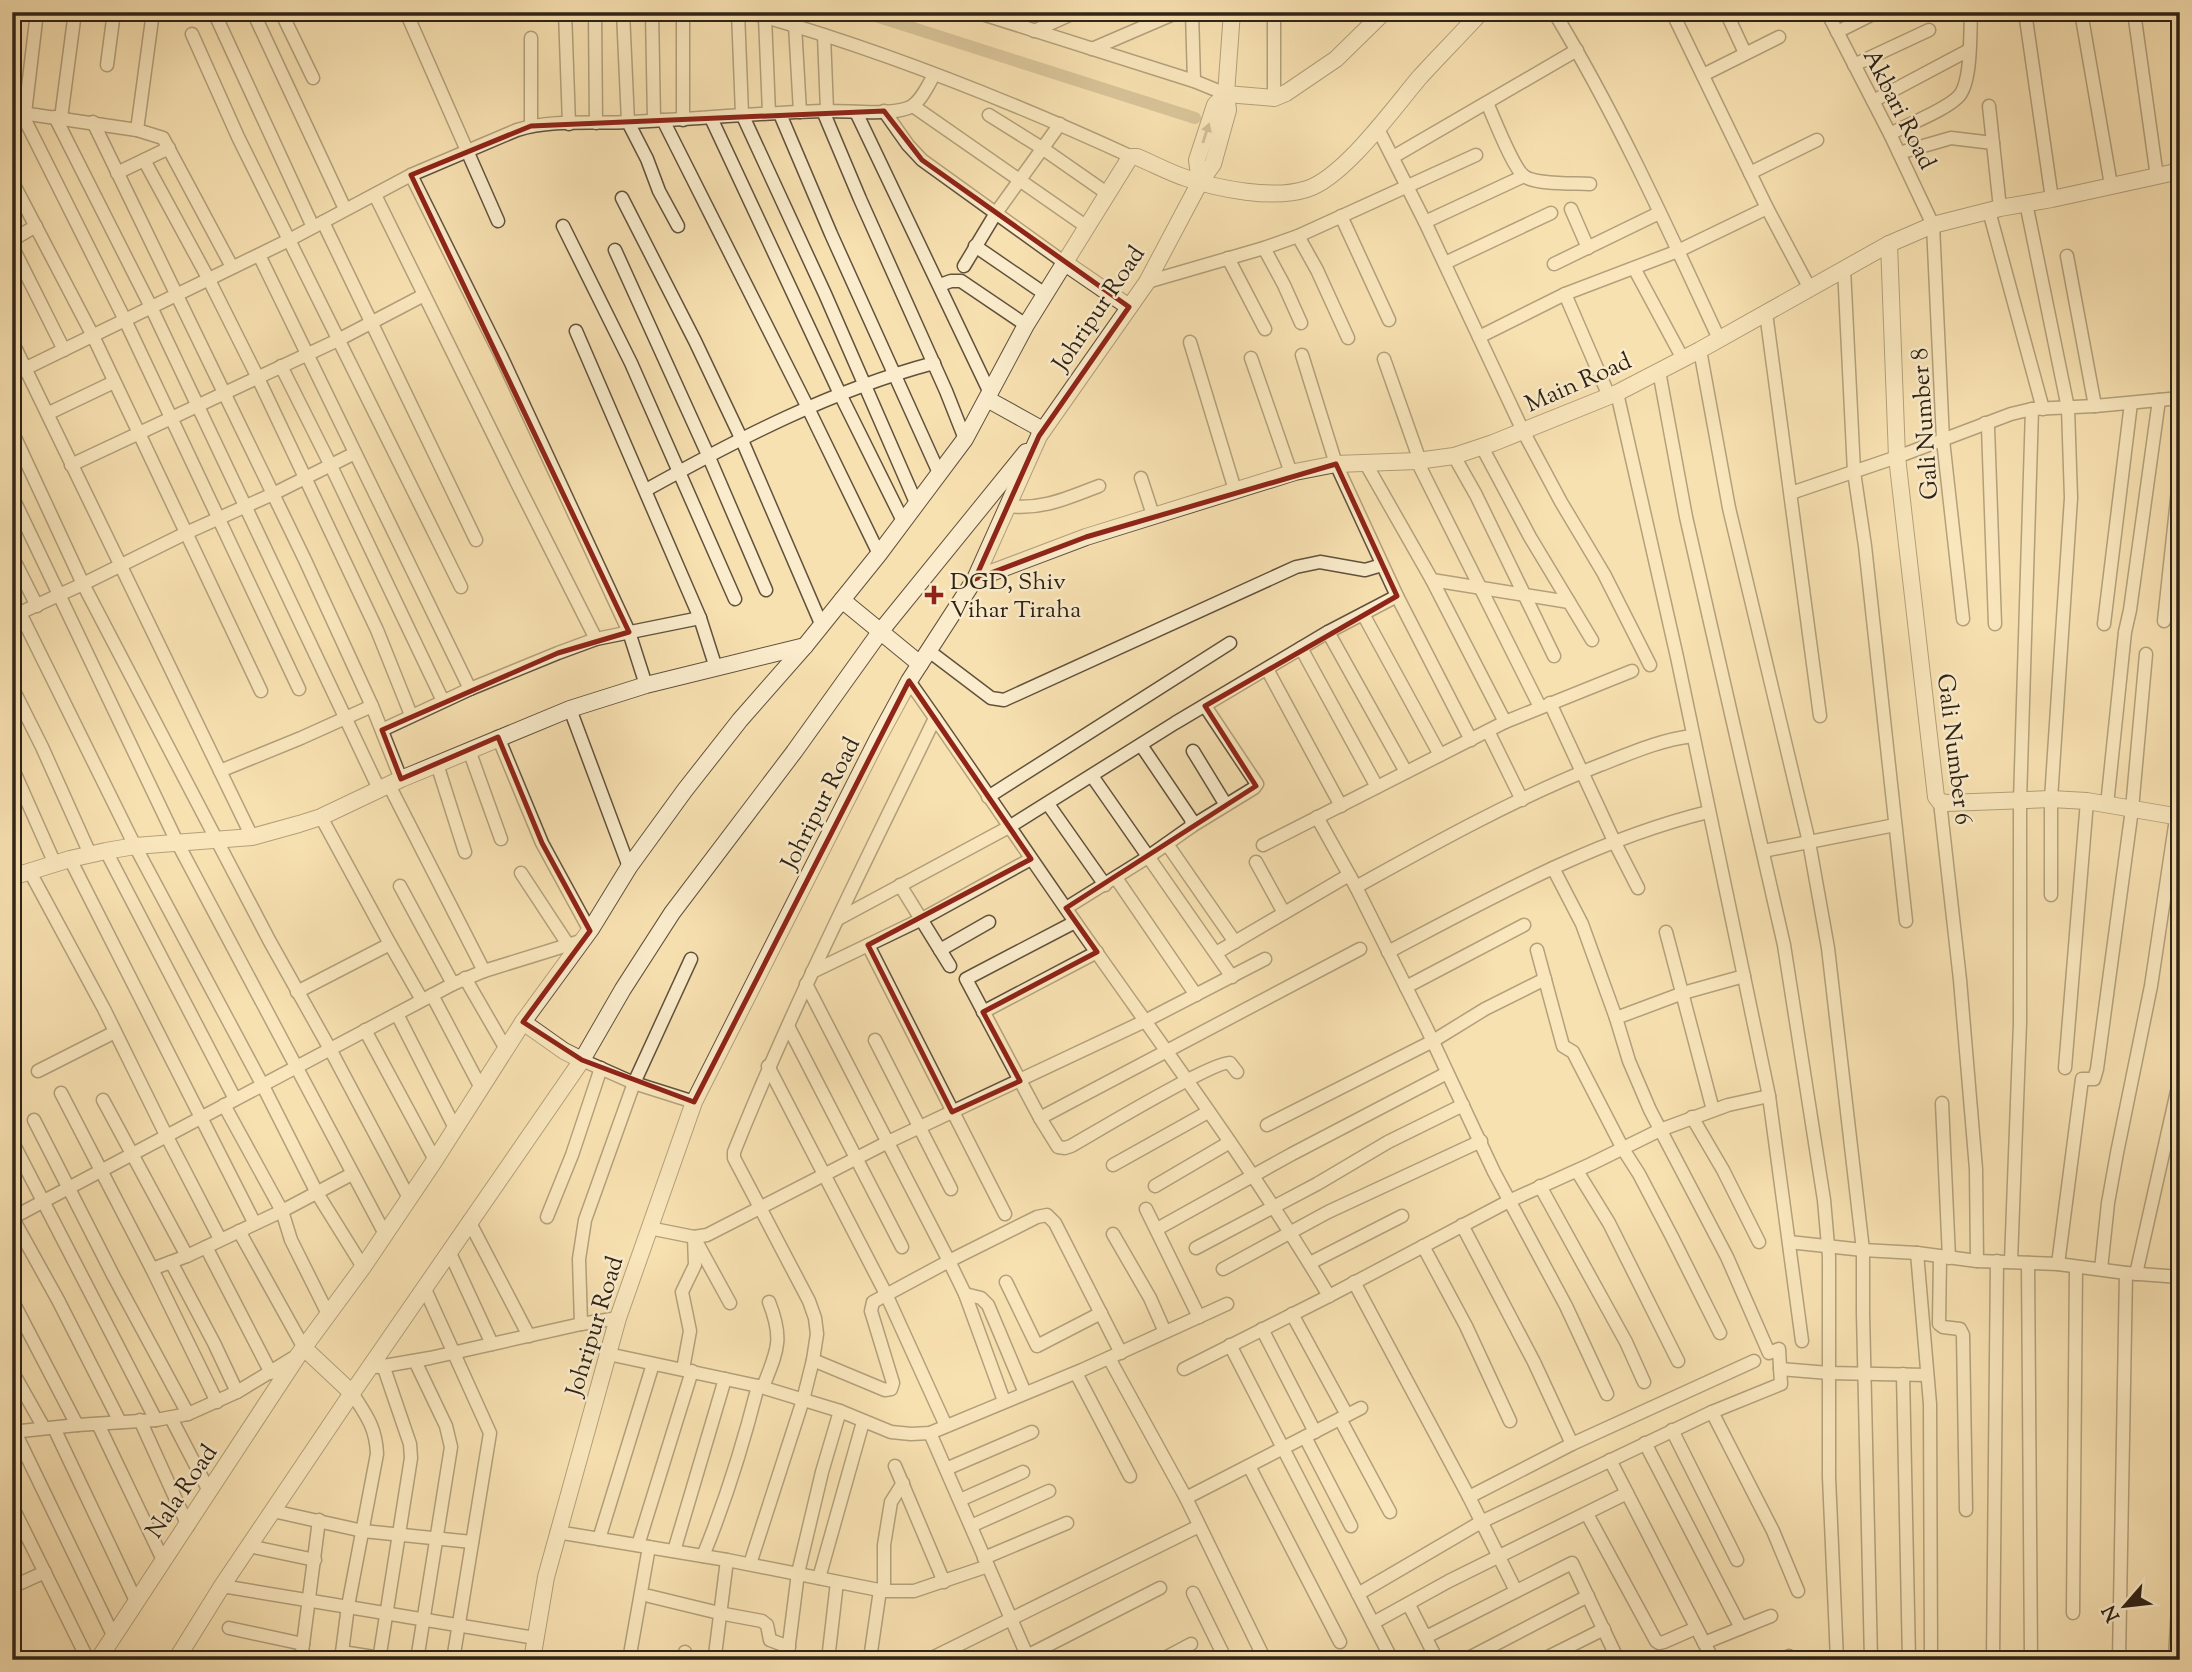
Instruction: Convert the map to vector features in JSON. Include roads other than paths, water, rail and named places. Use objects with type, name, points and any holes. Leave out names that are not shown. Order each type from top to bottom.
[{"type":"street","points":[[37,12],[19,112],[125,320],[299,689]]},
{"type":"street","points":[[75,12],[58,118],[346,718],[390,784],[484,971]]},
{"type":"street","points":[[107,65],[114,12]]},
{"type":"street","points":[[137,130],[153,12]]},
{"type":"street","points":[[214,12],[318,224],[373,322],[476,540]]},
{"type":"street","points":[[253,12],[345,209]]},
{"type":"street","points":[[281,12],[313,78]]},
{"type":"street","points":[[406,12],[498,221]]},
{"type":"street","points":[[565,12],[569,124]]},
{"type":"street","points":[[594,12],[596,123]]},
{"type":"street","points":[[623,12],[628,122],[678,226]]},
{"type":"street","points":[[652,12],[658,120],[808,408],[879,554]]},
{"type":"street","points":[[683,12],[683,120]]},
{"type":"street","points":[[738,12],[742,114],[825,294],[917,505]]},
{"type":"street","points":[[748,12],[824,35],[934,75],[1060,124],[1180,176],[1219,188],[1265,193],[1307,189],[1345,164],[1481,12]]},
{"type":"street","points":[[976,12],[1194,81],[1223,103],[1286,93],[1318,73],[1384,12]]},
{"type":"street","points":[[1034,31],[1046,18],[1076,12]]},
{"type":"street","points":[[1092,49],[1178,12]]},
{"type":"street","points":[[1192,12],[1194,81]]},
{"type":"street","points":[[1200,182],[1223,103],[1232,12]]},
{"type":"street","points":[[1274,12],[1274,97]]},
{"type":"street","points":[[1554,12],[1577,50],[1719,339]]},
{"type":"street","points":[[1672,12],[1809,288]]},
{"type":"street","points":[[1726,12],[1745,53]]},
{"type":"street","name":"Akbari Road","points":[[1827,12],[1933,225]]},
{"type":"street","points":[[1837,32],[1877,12]]},
{"type":"street","points":[[1890,134],[1958,97],[1963,90],[1972,12]]},
{"type":"street","points":[[2025,12],[2052,199]]},
{"type":"street","points":[[2081,12],[2110,185]]},
{"type":"street","points":[[2134,12],[2157,177]]},
{"type":"street","points":[[765,17],[774,114],[939,473]]},
{"type":"street","points":[[794,25],[800,112]]},
{"type":"street","points":[[1854,65],[1929,30]]},
{"type":"street","points":[[192,34],[238,137],[461,587]]},
{"type":"street","points":[[824,35],[825,111],[860,200],[934,363],[965,439]]},
{"type":"street","points":[[531,37],[531,126]]},
{"type":"street","points":[[1703,75],[1779,37]]},
{"type":"street","points":[[1393,157],[1577,50]]},
{"type":"street","points":[[1873,101],[1969,50]]},
{"type":"street","points":[[12,375],[289,240],[411,175],[531,126],[683,120],[742,114],[905,109],[913,106],[934,75]]},
{"type":"street","points":[[1487,103],[1512,158],[1524,176],[1533,180],[1590,184]]},
{"type":"street","points":[[913,106],[1087,227]]},
{"type":"street","points":[[1989,106],[1993,143],[1994,209],[2037,409],[2020,801],[2020,1023],[2011,1261]]},
{"type":"street","points":[[884,111],[922,160],[1129,307]]},
{"type":"street","points":[[19,112],[93,122],[163,138],[232,267]]},
{"type":"street","points":[[376,1367],[424,1287],[582,1060],[623,989],[672,913],[794,752],[880,632],[1041,433],[991,399],[940,285],[856,112]]},
{"type":"street","points":[[989,116],[1042,148],[1108,194]]},
{"type":"street","points":[[712,118],[840,394],[903,521]]},
{"type":"street","points":[[93,122],[372,706],[382,730],[390,784]]},
{"type":"street","points":[[964,266],[996,213],[1060,124]]},
{"type":"street","points":[[1377,127],[1445,263],[1523,431],[1604,574],[1650,665]]},
{"type":"street","points":[[1899,153],[1951,138],[1993,143]]},
{"type":"street","points":[[1751,173],[1817,140]]},
{"type":"street","points":[[117,173],[169,148]]},
{"type":"street","points":[[1147,282],[1298,236],[1476,155]]},
{"type":"street","name":"Nala Road","points":[[98,1660],[328,1314],[435,1160],[523,1022],[587,935],[629,867],[740,720],[822,626],[853,610],[879,554],[965,439],[991,399],[1026,325],[1132,157]]},
{"type":"street","points":[[144,160],[258,378],[377,629],[411,715]]},
{"type":"street","name":"Main Road","points":[[975,579],[1086,537],[1291,473],[1336,464],[1418,461],[1454,456],[1482,447],[1613,395],[1700,350],[1889,244],[1933,225],[1994,209],[2180,171]]},
{"type":"street","points":[[411,175],[501,356],[629,632],[646,685]]},
{"type":"street","points":[[1425,222],[1524,176]]},
{"type":"street","points":[[12,181],[93,336],[261,691]]},
{"type":"street","name":"Johripur Road","points":[[532,1660],[546,1577],[557,1532],[618,1318],[694,1102],[877,740],[909,681],[975,579],[1041,433],[1147,282],[1200,182]]},
{"type":"street","points":[[375,195],[597,639]]},
{"type":"street","points":[[622,198],[741,438],[822,626]]},
{"type":"street","points":[[2026,203],[2068,408],[2071,498],[2052,799],[2051,895]]},
{"type":"street","points":[[1479,337],[1565,294],[1678,251],[1767,208]]},
{"type":"street","points":[[1571,209],[1587,248]]},
{"type":"street","points":[[1445,263],[1551,213]]},
{"type":"street","points":[[1554,264],[1659,213]]},
{"type":"street","points":[[1341,216],[1389,320]]},
{"type":"street","name":"Gali Number 8","points":[[1933,225],[1943,440],[1964,619]]},
{"type":"street","points":[[36,226],[12,243],[64,350]]},
{"type":"street","points":[[563,226],[631,363],[735,599]]},
{"type":"street","points":[[1298,236],[1348,338]]},
{"type":"street","name":"Gali Number 6","points":[[1889,244],[1897,457],[1934,790],[1940,802],[1960,980],[1975,1155],[1978,1261]]},
{"type":"street","points":[[975,246],[1045,294]]},
{"type":"street","points":[[1264,248],[1301,323]]},
{"type":"street","points":[[615,250],[708,454],[766,590]]},
{"type":"street","points":[[259,255],[470,689]]},
{"type":"street","points":[[2067,256],[2095,406]]},
{"type":"street","points":[[1228,258],[1265,329]]},
{"type":"street","points":[[1634,268],[1683,359]]},
{"type":"street","points":[[1844,268],[1854,471],[1865,546],[1906,921]]},
{"type":"street","points":[[940,285],[961,281],[1026,325]]},
{"type":"street","points":[[1565,294],[1613,395],[1692,736],[1769,1096],[1802,1341]]},
{"type":"street","points":[[71,465],[224,395],[424,295]]},
{"type":"street","points":[[1766,313],[1820,716]]},
{"type":"street","points":[[576,331],[700,618],[716,668]]},
{"type":"street","points":[[12,341],[252,837]]},
{"type":"street","points":[[1190,342],[1235,490]]},
{"type":"street","points":[[1700,350],[1729,508],[1809,842],[1829,948],[1863,1250],[1871,1660]]},
{"type":"street","points":[[1302,355],[1336,464],[1396,596],[1471,740]]},
{"type":"street","points":[[1251,358],[1291,473]]},
{"type":"street","points":[[1384,359],[1418,461],[1480,587],[1581,772],[1638,888]]},
{"type":"street","points":[[646,490],[708,454],[808,408],[895,374],[934,363]]},
{"type":"street","points":[[281,366],[443,701]]},
{"type":"street","points":[[1659,371],[1686,517],[1784,945],[1824,1200],[1828,1247],[1829,1477],[1837,1660]]},
{"type":"street","points":[[48,413],[114,382]]},
{"type":"street","points":[[1791,493],[1897,457],[1985,423],[2037,409],[2180,398]]},
{"type":"street","points":[[2107,804],[2125,632],[2159,400]]},
{"type":"street","points":[[2104,625],[2131,403]]},
{"type":"street","points":[[1985,423],[1988,427],[1995,624]]},
{"type":"street","points":[[12,431],[83,584],[297,992],[409,1198]]},
{"type":"street","points":[[1482,447],[1517,514],[1592,640]]},
{"type":"street","points":[[355,453],[16,615],[317,1193],[363,1267]]},
{"type":"street","points":[[1454,456],[1476,495],[1554,656]]},
{"type":"street","points":[[1366,464],[1432,580],[1505,722]]},
{"type":"street","points":[[2164,621],[2180,471]]},
{"type":"street","points":[[1141,478],[1153,515]]},
{"type":"street","points":[[1007,506],[1043,506],[1099,486]]},
{"type":"street","points":[[12,496],[177,842],[385,1234]]},
{"type":"street","points":[[12,556],[37,606]]},
{"type":"street","points":[[853,610],[880,632],[991,698],[1004,700],[1311,562],[1365,570],[1382,565]]},
{"type":"street","points":[[1432,580],[1569,601]]},
{"type":"street","points":[[838,919],[1009,827],[1267,668],[1396,596]]},
{"type":"street","points":[[1363,614],[1440,755]]},
{"type":"street","points":[[382,730],[470,689],[597,639],[700,618]]},
{"type":"street","points":[[1328,632],[1406,772]]},
{"type":"street","points":[[988,797],[1230,643]]},
{"type":"street","points":[[12,877],[98,853],[135,846],[252,837],[321,817],[498,737],[570,709],[646,685],[806,646]]},
{"type":"street","points":[[1301,648],[1377,787]]},
{"type":"street","points":[[2058,1264],[2082,1079],[2094,1079],[2097,1069],[2132,809],[2146,654]]},
{"type":"street","points":[[1267,668],[1341,806]]},
{"type":"street","points":[[1263,845],[1505,722],[1632,671]]},
{"type":"street","points":[[909,681],[1230,1142],[1291,1233],[1329,1296]]},
{"type":"street","points":[[12,687],[229,1102],[282,1211],[291,1240],[328,1314]]},
{"type":"street","points":[[220,771],[372,706]]},
{"type":"street","points":[[1066,908],[1257,784],[1205,706]]},
{"type":"street","points":[[570,709],[629,867]]},
{"type":"street","points":[[750,1564],[803,1400],[817,1335],[809,1301],[733,1155],[768,1066],[935,718]]},
{"type":"street","points":[[1488,731],[1522,800]]},
{"type":"street","points":[[1356,887],[1581,772],[1662,741],[1692,736]]},
{"type":"street","points":[[120,1422],[12,1217],[459,981],[587,935],[542,843],[498,737]]},
{"type":"street","points":[[1141,745],[1191,819],[1192,826]]},
{"type":"street","points":[[469,750],[501,839]]},
{"type":"street","points":[[1193,751],[1226,805]]},
{"type":"street","points":[[437,764],[465,852]]},
{"type":"street","points":[[12,767],[201,1116],[254,1223]]},
{"type":"street","points":[[1092,776],[1232,976]]},
{"type":"street","points":[[2101,1269],[2108,1203],[2151,986],[2180,792]]},
{"type":"street","points":[[1940,802],[2052,799],[2087,801],[2178,816]]},
{"type":"street","points":[[2065,1068],[2087,801]]},
{"type":"street","points":[[1048,804],[1196,995]]},
{"type":"street","points":[[1388,953],[1553,867],[1680,819],[1708,812]]},
{"type":"street","points":[[321,817],[390,944],[427,997],[481,1088]]},
{"type":"street","points":[[1317,817],[1356,887],[1509,1201],[1566,1306],[1607,1394]]},
{"type":"street","points":[[1763,851],[1895,825]]},
{"type":"street","points":[[1167,844],[1235,942]]},
{"type":"street","points":[[812,972],[922,919],[1031,859]]},
{"type":"street","points":[[1256,862],[1283,912]]},
{"type":"street","points":[[1358,1594],[1482,1522],[1672,1430],[1781,1384],[1779,1349],[1769,1353],[1727,1257],[1660,1130],[1629,1061],[1582,924],[1553,867]]},
{"type":"street","points":[[30,872],[115,1032],[220,1240]]},
{"type":"street","points":[[521,873],[567,943]]},
{"type":"street","points":[[1216,953],[1349,875]]},
{"type":"street","points":[[900,884],[950,967]]},
{"type":"street","points":[[400,886],[459,981],[506,1049]]},
{"type":"street","points":[[940,950],[989,922]]},
{"type":"street","points":[[1075,922],[968,978],[967,981],[1058,1147],[1065,1148],[1227,1061],[1237,1072]]},
{"type":"street","points":[[1406,987],[1524,925]]},
{"type":"street","points":[[1667,932],[1713,1110]]},
{"type":"street","points":[[297,992],[390,944]]},
{"type":"street","points":[[868,945],[1005,1214]]},
{"type":"street","points":[[1040,1118],[1360,948]]},
{"type":"street","points":[[1537,950],[1563,1046],[1573,1052],[1657,1208],[1720,1334]]},
{"type":"street","points":[[983,1012],[1097,952]]},
{"type":"street","points":[[581,1324],[579,1259],[582,1234],[634,1083],[691,959]]},
{"type":"street","points":[[649,1228],[694,1237],[714,1232],[888,1142],[1145,1021],[1265,959]]},
{"type":"street","points":[[1616,1018],[1684,993],[1744,976]]},
{"type":"street","points":[[1267,1125],[1433,1041],[1478,1013],[1545,979]]},
{"type":"street","points":[[806,984],[965,1294],[1004,1401]]},
{"type":"street","points":[[397,1014],[455,1128]]},
{"type":"street","points":[[523,1022],[564,1051],[582,1060],[634,1083],[694,1102]]},
{"type":"street","points":[[788,1026],[902,1247]]},
{"type":"street","points":[[365,1030],[435,1160]]},
{"type":"street","points":[[38,1071],[115,1032]]},
{"type":"street","points":[[875,1040],[951,1189]]},
{"type":"street","points":[[768,1066],[886,1294],[946,1426]]},
{"type":"street","points":[[547,1217],[572,1155],[601,1068]]},
{"type":"street","points":[[1157,1229],[1251,1176],[1447,1073]]},
{"type":"street","points":[[2119,1660],[2131,1274],[2180,1078]]},
{"type":"street","points":[[61,1093],[217,1402]]},
{"type":"street","points":[[1184,1369],[1509,1201],[1660,1130],[1713,1110],[1769,1096]]},
{"type":"street","points":[[103,1100],[187,1256]]},
{"type":"street","points":[[1942,1103],[1945,1257],[1939,1324],[1960,1329],[1963,1335],[1966,1510]]},
{"type":"street","points":[[1196,1248],[1317,1184],[1388,1142],[1462,1105]]},
{"type":"street","points":[[1113,1165],[1208,1112]]},
{"type":"street","points":[[1692,1117],[1723,1170],[1759,1242]]},
{"type":"street","points":[[34,1120],[188,1414]]},
{"type":"street","points":[[12,1141],[156,1420]]},
{"type":"street","points":[[1223,1269],[1328,1212],[1481,1141]]},
{"type":"street","points":[[1155,1186],[1230,1142]]},
{"type":"street","points":[[1577,1171],[1629,1261],[1678,1362]]},
{"type":"street","points":[[152,1269],[187,1256],[282,1211],[352,1174]]},
{"type":"street","points":[[1540,1186],[1626,1342],[1644,1382]]},
{"type":"street","points":[[1146,1209],[1199,1317]]},
{"type":"street","points":[[813,1360],[885,1390],[891,1389],[892,1383],[872,1311],[873,1302],[949,1261],[1037,1217],[1047,1215],[1055,1223],[1101,1313],[1115,1355],[1265,1660]]},
{"type":"street","points":[[1310,1263],[1402,1216]]},
{"type":"street","points":[[469,1221],[529,1336]]},
{"type":"street","points":[[1462,1225],[1534,1362],[1572,1444]]},
{"type":"street","points":[[239,1231],[305,1352],[346,1387],[372,1423],[377,1438],[376,1469],[348,1606],[342,1656],[393,1660]]},
{"type":"street","points":[[1114,1234],[1150,1298],[1165,1332]]},
{"type":"street","points":[[694,1237],[730,1303]]},
{"type":"street","points":[[629,1660],[643,1546],[687,1370],[690,1331],[682,1292],[695,1265],[694,1237]]},
{"type":"street","points":[[1789,1242],[2180,1277]]},
{"type":"street","points":[[1423,1246],[1466,1326],[1510,1421]]},
{"type":"street","points":[[206,1247],[271,1373]]},
{"type":"street","points":[[449,1251],[492,1344]]},
{"type":"street","points":[[1917,1253],[1930,1404],[1931,1660]]},
{"type":"street","points":[[1993,1660],[1997,1261]]},
{"type":"street","points":[[171,1262],[237,1392]]},
{"type":"street","points":[[2028,1263],[2031,1660]]},
{"type":"street","points":[[2073,1612],[2076,1267]]},
{"type":"street","points":[[1006,1282],[1037,1346],[1101,1313]]},
{"type":"street","points":[[1354,1282],[1516,1591]]},
{"type":"street","points":[[424,1287],[489,1433],[453,1660]]},
{"type":"street","points":[[965,1294],[981,1298],[988,1305],[1025,1393]]},
{"type":"street","points":[[12,1300],[77,1425]]},
{"type":"street","points":[[703,1556],[733,1478],[761,1387],[778,1343],[779,1331],[769,1302]]},
{"type":"street","points":[[608,1354],[761,1387],[840,1411],[891,1432],[930,1433],[1076,1373],[1227,1304]]},
{"type":"street","points":[[1292,1314],[1390,1512]]},
{"type":"street","points":[[176,1660],[272,1511],[346,1387],[376,1367],[618,1318]]},
{"type":"street","points":[[1262,1329],[1350,1526]]},
{"type":"street","points":[[1230,1345],[1392,1660]]},
{"type":"street","points":[[113,1635],[13,1432],[156,1420],[188,1414],[237,1392],[305,1352]]},
{"type":"street","points":[[415,1361],[450,1437],[450,1457],[418,1660]]},
{"type":"street","points":[[1469,1497],[1572,1444],[1754,1361]]},
{"type":"street","points":[[599,1539],[653,1364]]},
{"type":"street","points":[[376,1367],[411,1444],[379,1659]]},
{"type":"street","points":[[1780,1369],[1927,1375]]},
{"type":"street","points":[[12,1371],[49,1428],[136,1601]]},
{"type":"street","points":[[1076,1373],[1130,1476]]},
{"type":"street","points":[[1903,1374],[1909,1660]]},
{"type":"street","points":[[674,1551],[725,1379]]},
{"type":"street","points":[[1186,1498],[1361,1408]]},
{"type":"street","points":[[649,1596],[762,1621],[767,1625],[770,1640],[788,1653],[798,1573],[822,1472],[840,1411]]},
{"type":"street","points":[[1712,1412],[1773,1531],[1798,1591]]},
{"type":"street","points":[[171,1418],[209,1491]]},
{"type":"street","points":[[140,1420],[188,1525]]},
{"type":"street","points":[[819,1578],[863,1422]]},
{"type":"street","points":[[98,1424],[163,1560]]},
{"type":"street","points":[[1672,1430],[1737,1560]]},
{"type":"street","points":[[946,1469],[1032,1432]]},
{"type":"street","points":[[930,1433],[1025,1658],[1160,1588]]},
{"type":"street","points":[[1644,1443],[1741,1628]]},
{"type":"street","points":[[1610,1460],[1713,1660]]},
{"type":"street","points":[[895,1466],[944,1582]]},
{"type":"street","points":[[1249,1466],[1340,1642]]},
{"type":"street","points":[[960,1500],[1023,1472]]},
{"type":"street","points":[[871,1652],[882,1591],[884,1545],[891,1503],[903,1483]]},
{"type":"street","points":[[971,1526],[1049,1491]]},
{"type":"street","points":[[1373,1623],[1499,1556],[1627,1493]]},
{"type":"street","points":[[12,1506],[88,1660]]},
{"type":"street","points":[[272,1511],[363,1531],[472,1542]]},
{"type":"street","points":[[1587,1514],[1656,1641],[1664,1642],[1696,1628]]},
{"type":"street","points":[[301,1660],[319,1520]]},
{"type":"street","points":[[557,1532],[750,1564],[882,1591],[914,1591],[944,1582],[1067,1523]]},
{"type":"street","points":[[928,1660],[1199,1526]]},
{"type":"street","points":[[249,1546],[315,1560]]},
{"type":"street","points":[[715,1656],[727,1560]]},
{"type":"street","points":[[1426,1637],[1572,1563],[1618,1660]]},
{"type":"street","points":[[2177,1652],[2180,1570]]},
{"type":"street","points":[[12,1587],[45,1572]]},
{"type":"street","points":[[828,1660],[837,1582]]},
{"type":"street","points":[[222,1586],[535,1638]]},
{"type":"street","points":[[1193,1593],[1226,1660]]},
{"type":"street","points":[[1465,1660],[1588,1597]]},
{"type":"street","points":[[1409,1605],[1437,1660]]},
{"type":"street","points":[[1704,1643],[1770,1616]]},
{"type":"street","points":[[229,1628],[303,1644]]},
{"type":"street","points":[[1542,1660],[1604,1629]]},
{"type":"street","points":[[1161,1660],[1191,1644]]},
{"type":"waterway","points":[[863,12],[1195,118]]},
{"type":"place","name":"DGD, Shiv Vihar Tiraha","points":[[934,595]]}]
